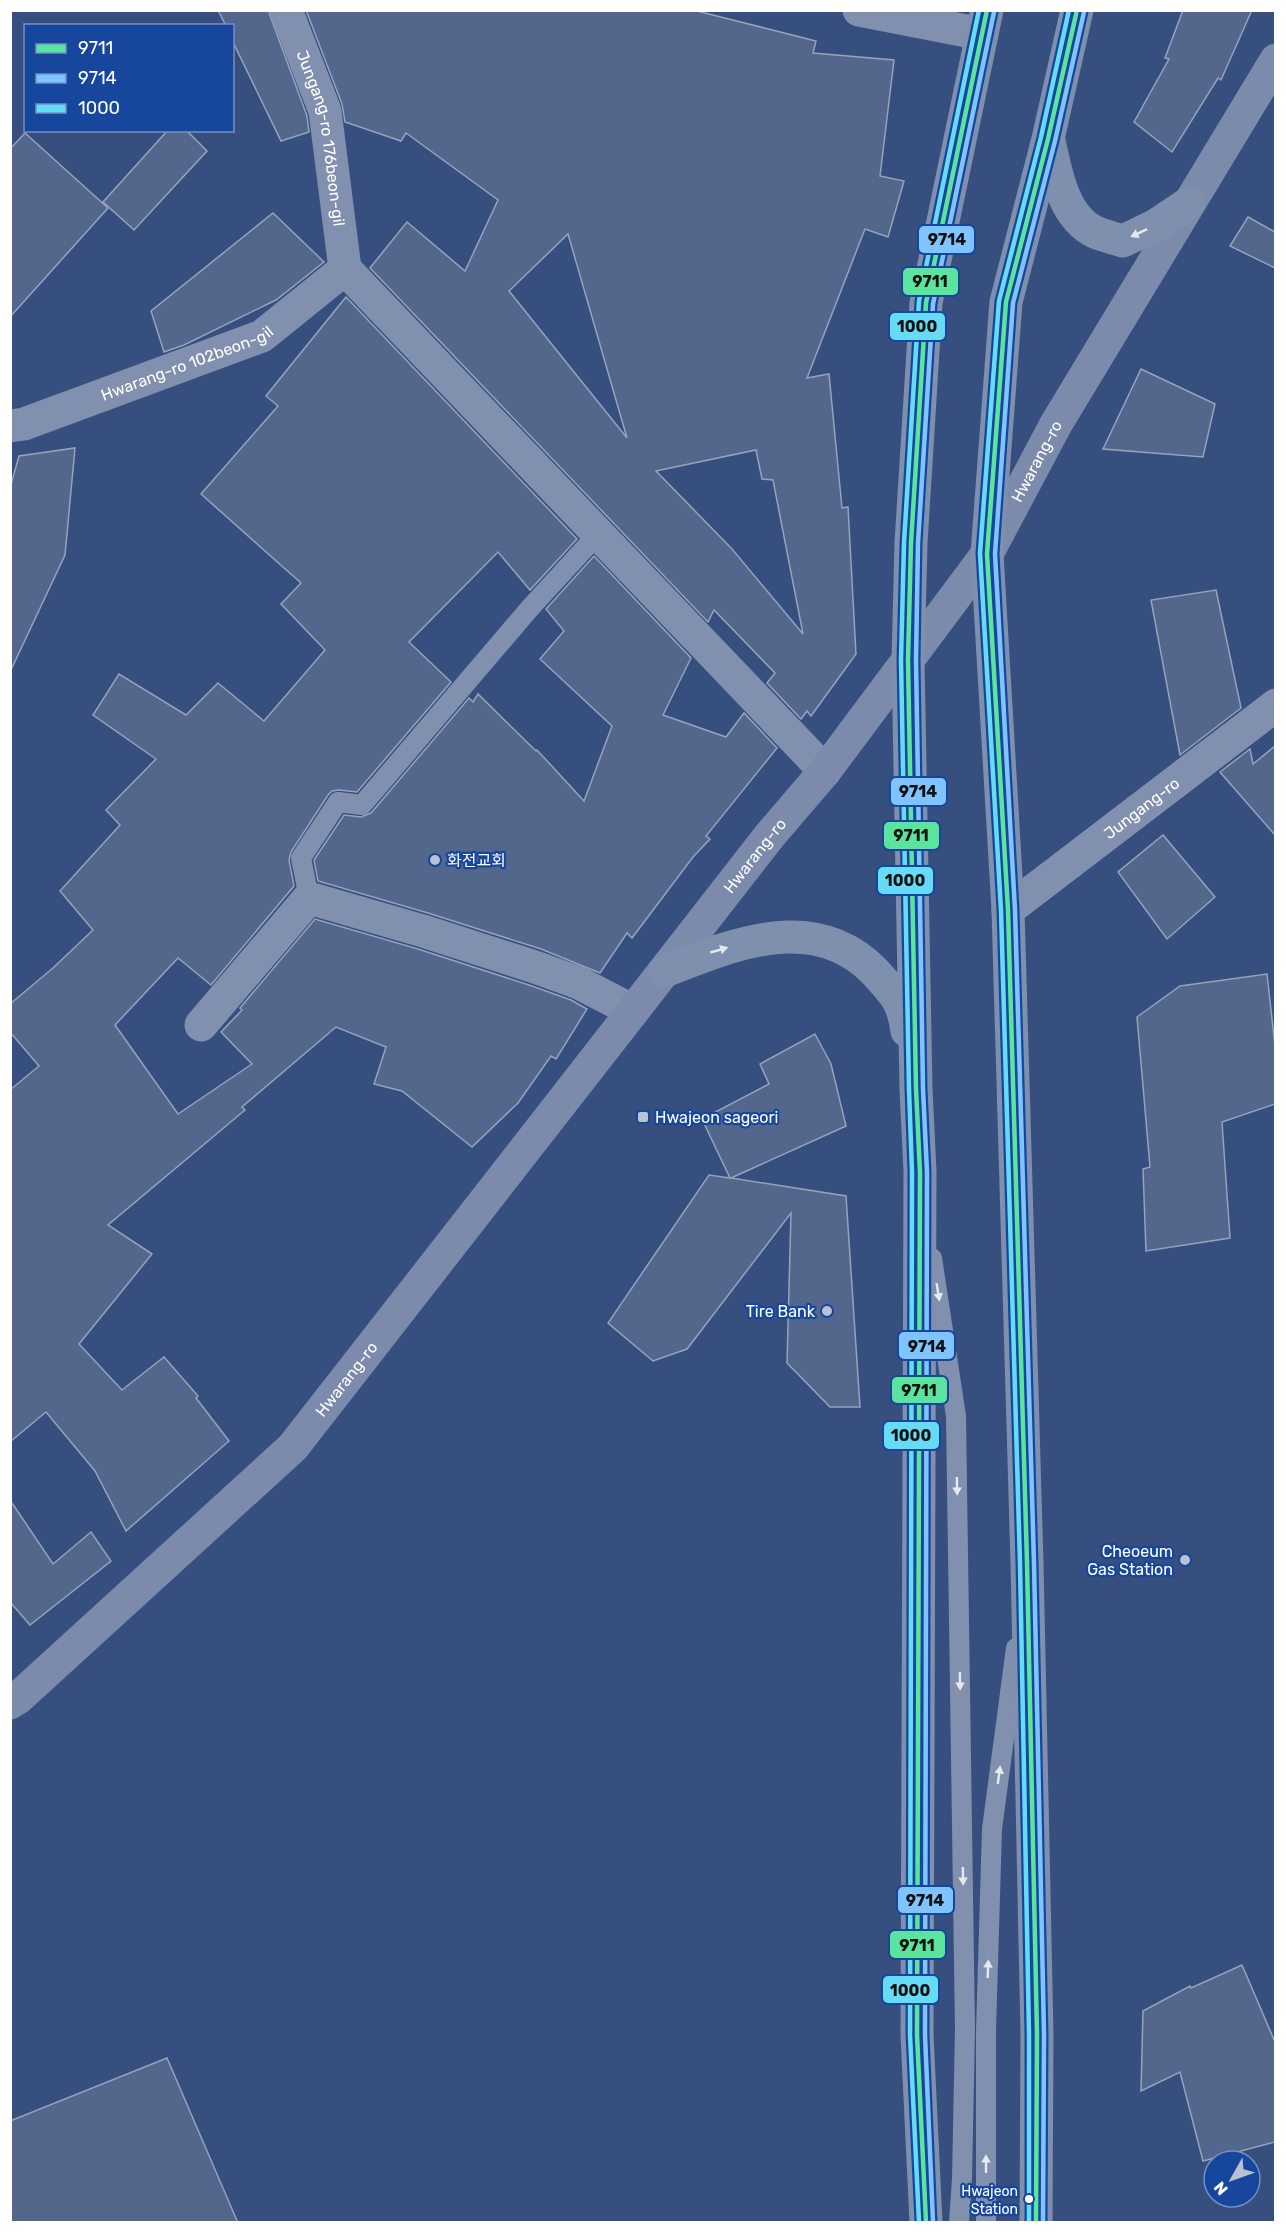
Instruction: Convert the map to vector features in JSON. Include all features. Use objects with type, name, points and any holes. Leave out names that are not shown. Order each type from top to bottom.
[{"type":"main road","points":[[1036,2223],[1038,2034],[1028,1563],[1008,910],[987,554],[1006,302],[1048,139],[1077,10]]},
{"type":"main road","points":[[926,2223],[917,2035],[920,1172],[916,1089],[908,660],[911,543],[926,303],[985,22]]},
{"type":"main road","name":"Hwarang-ro","points":[[10,1703],[293,1447],[771,834],[825,771],[987,554],[1056,424],[1275,60]]},
{"type":"main road","points":[[1048,139],[1057,176],[1071,210],[1093,231],[1123,241],[1156,225],[1189,203]]},
{"type":"main road","points":[[665,971],[711,952],[787,936],[817,938],[843,946],[869,966],[891,989],[904,1009],[916,1089]]},
{"type":"street","name":"Jungang-ro 176beon-gil","points":[[286,10],[325,111],[345,269]]},
{"type":"street","points":[[859,10],[985,22]]},
{"type":"street","name":"Hwarang-ro 102beon-gil","points":[[15,434],[262,336],[345,269]]},
{"type":"street","points":[[345,269],[825,771]]},
{"type":"street","name":"Jungang-ro","points":[[1008,910],[1275,705]]},
{"type":"street","points":[[201,1024],[309,898],[423,931],[579,982],[633,1011]]},
{"type":"lane","points":[[309,898],[301,858],[338,802],[362,805],[530,608],[598,534]]},
{"type":"lane","points":[[920,1172],[956,1416],[964,2029],[962,2179],[959,2223]]},
{"type":"lane","points":[[986,2223],[986,2030],[992,1829],[1028,1563]]},
{"type":"building","points":[[218,10],[268,10],[307,116],[309,132],[281,141],[234,44],[234,24],[225,24]]},
{"type":"building","points":[[306,10],[693,10],[816,41],[813,53],[894,60],[880,176],[904,181],[888,237],[865,229],[807,378],[829,374],[842,508],[848,507],[856,654],[811,716],[807,711],[801,719],[767,683],[775,673],[714,610],[708,622],[370,268],[407,222],[465,271],[498,200],[406,133],[401,141],[345,122],[342,104]],"holes":[[[568,234],[627,438],[509,291]],[[756,450],[762,479],[773,480],[803,634],[732,549],[656,471]]]},
{"type":"building","points":[[1183,10],[1252,10],[1221,80],[1218,78],[1172,152],[1134,122],[1169,59],[1165,58]]},
{"type":"building","points":[[166,132],[188,132],[207,151],[134,230],[103,202]]},
{"type":"building","points":[[25,133],[108,208],[10,317],[10,149]]},
{"type":"building","points":[[273,213],[324,262],[276,300],[184,345],[164,352],[151,311]]},
{"type":"building","points":[[1248,217],[1275,232],[1275,268],[1230,246]]},
{"type":"building","points":[[346,297],[577,539],[530,590],[498,552],[409,642],[451,682],[357,792],[339,790],[332,791],[328,795],[291,852],[289,860],[294,886],[211,985],[178,958],[115,1025],[178,1114],[252,1064],[221,1032],[242,1010],[240,1008],[315,919],[529,985],[571,1000],[587,1009],[556,1059],[551,1056],[518,1103],[472,1147],[402,1091],[374,1084],[386,1047],[336,1027],[242,1107],[245,1110],[108,1225],[152,1254],[79,1344],[122,1390],[164,1357],[198,1396],[196,1398],[229,1441],[126,1531],[95,1471],[46,1412],[10,1442],[10,1090],[39,1066],[10,1032],[10,1004],[93,930],[60,891],[120,825],[106,810],[156,759],[93,715],[119,674],[186,715],[218,683],[264,721],[325,650],[281,604],[301,583],[201,494],[278,406],[266,396]]},
{"type":"building","points":[[1141,369],[1215,404],[1203,457],[1103,449]]},
{"type":"building","points":[[75,448],[65,555],[10,672],[10,488],[19,456]]},
{"type":"building","points":[[594,556],[691,658],[663,715],[726,737],[744,713],[777,748],[706,836],[710,839],[693,857],[632,938],[627,933],[600,973],[541,949],[318,881],[314,860],[344,815],[361,817],[371,813],[469,698],[473,702],[478,694],[537,750],[584,801],[612,726],[540,659],[564,631],[546,609]]},
{"type":"building","points":[[1216,590],[1241,708],[1180,755],[1151,600]]},
{"type":"building","points":[[1275,746],[1275,835],[1220,772],[1250,749],[1253,764]]},
{"type":"building","points":[[1163,835],[1215,897],[1167,939],[1118,872]]},
{"type":"building","points":[[1267,974],[1275,1046],[1275,1104],[1222,1122],[1230,1238],[1146,1251],[1143,1169],[1150,1167],[1137,1017],[1180,986]]},
{"type":"building","points":[[815,1034],[831,1064],[846,1126],[731,1178],[846,1196],[860,1407],[830,1407],[787,1363],[791,1213],[687,1349],[653,1361],[608,1323],[709,1175],[730,1178],[702,1119],[769,1084],[760,1064]]},
{"type":"building","points":[[10,1500],[53,1564],[91,1532],[111,1561],[30,1625],[10,1602]]},
{"type":"building","points":[[1242,1965],[1275,2042],[1275,2142],[1248,2149],[1202,2149],[1202,2157],[1180,2072],[1141,2091],[1143,2011],[1190,1986],[1191,1988]]},
{"type":"building","points":[[167,2058],[238,2223],[10,2223],[10,2121]]},
{"type":"transit line","name":"1000","points":[[919,2222],[910,2035],[912,1172],[901,660],[904,543],[919,301],[979,10]]},
{"type":"transit line","name":"9711","points":[[926,2222],[917,2035],[920,1172],[916,1089],[908,660],[911,543],[926,303],[987,10]]},
{"type":"transit line","name":"1000","points":[[1029,2222],[1029,2034],[1020,1563],[1001,910],[980,553],[999,301],[1041,137],[1069,10]]},
{"type":"transit line","name":"9711","points":[[1036,2222],[1037,2034],[1027,1563],[1008,910],[987,554],[1006,302],[1048,139],[1077,10]]},
{"type":"transit line","name":"9714","points":[[933,2222],[925,2035],[927,1172],[923,1089],[916,660],[918,543],[933,304],[994,12]]},
{"type":"transit line","name":"9714","points":[[1043,2222],[1044,2034],[1034,1563],[1015,910],[995,554],[1013,303],[1055,141],[1084,12]]},
{"type":"place","name":"화전교회","points":[[435,860]]},
{"type":"place","name":"Hwajeon sageori","points":[[643,1117]]},
{"type":"place","name":"Tire Bank","points":[[827,1311]]},
{"type":"place","name":"Cheoeum Gas Station","points":[[1185,1560]]},
{"type":"place","name":"Hwajeon Station","points":[[1029,2199]]}]
